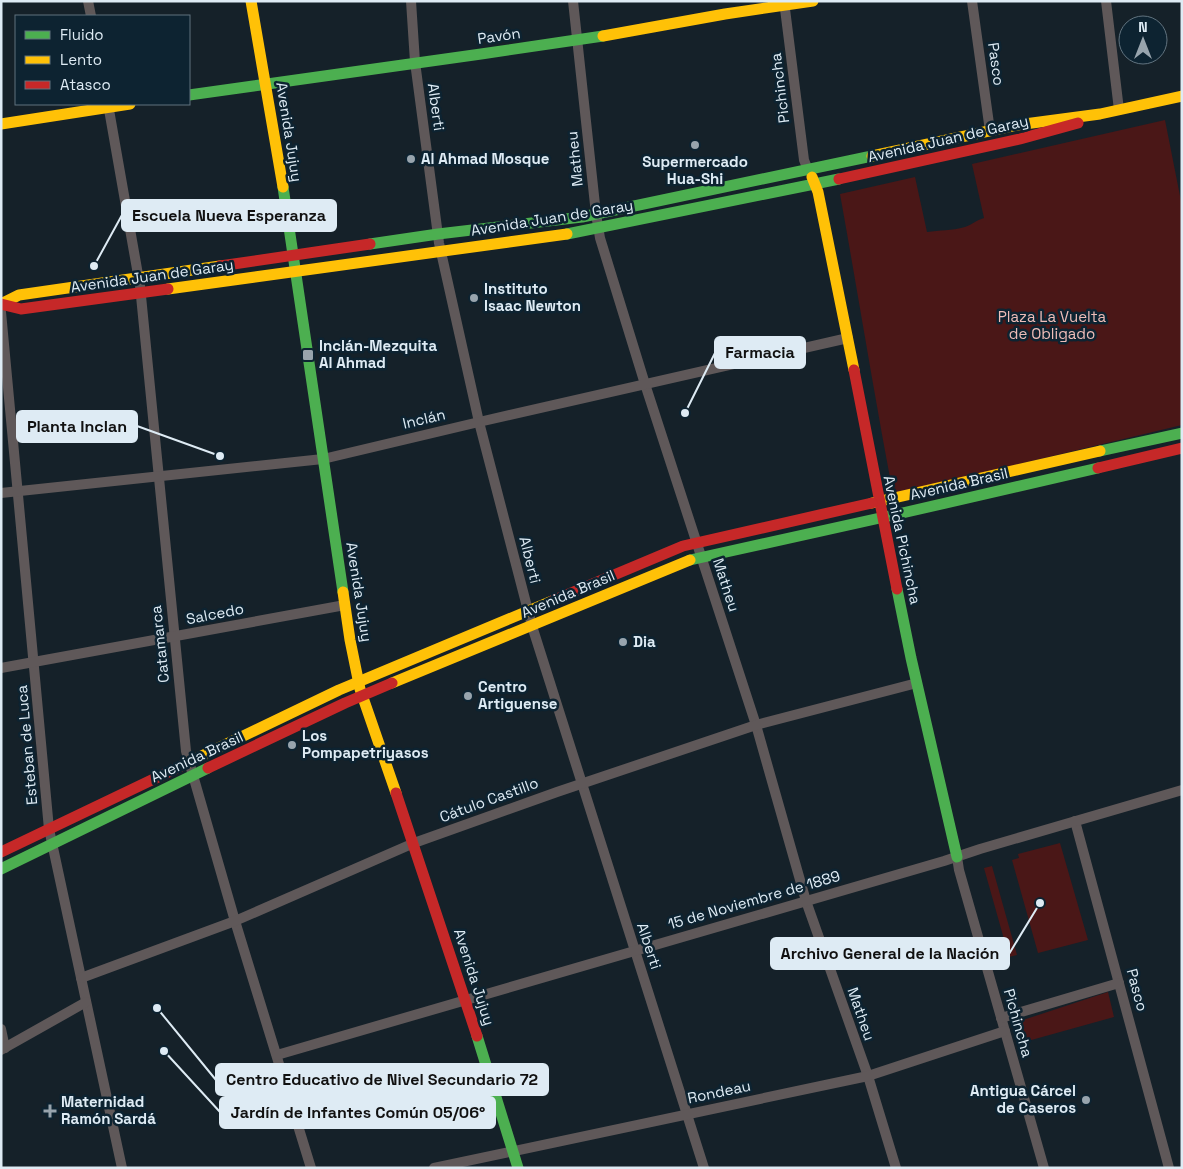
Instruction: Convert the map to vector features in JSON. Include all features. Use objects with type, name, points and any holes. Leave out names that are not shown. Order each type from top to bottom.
[{"type":"main road","name":"Avenida Jujuy","points":[[251,1],[266,82],[358,682],[466,999],[518,1168]]},
{"type":"main road","name":"Pavón","points":[[190,94],[578,40],[785,3],[813,1]]},
{"type":"main road","name":"Avenida Juan de Garay","points":[[1,304],[19,295],[438,234],[582,217],[990,131],[1051,119],[1100,114],[1182,96]]},
{"type":"main road","points":[[1,124],[108,105]]},
{"type":"main road","name":"Avenida Juan de Garay","points":[[1,304],[21,309],[141,294],[598,228],[815,184],[1020,139],[1070,125],[1100,114]]},
{"type":"main road","name":"Avenida Pichincha","points":[[808,170],[818,192],[882,518],[957,857]]},
{"type":"main road","name":"Avenida Brasil","points":[[1,852],[358,682],[697,542],[1182,433]]},
{"type":"main road","name":"Avenida Brasil","points":[[1,869],[363,696],[688,560],[882,518],[1182,448]]},
{"type":"street","points":[[88,1],[90,15]]},
{"type":"street","name":"Alberti","points":[[411,1],[415,62],[441,251],[480,422],[527,611],[704,1168]]},
{"type":"street","name":"Matheu","points":[[573,1],[598,228],[645,384],[756,724],[806,901],[868,1076],[896,1168]]},
{"type":"street","name":"Pasco","points":[[972,1],[990,131]]},
{"type":"street","points":[[1106,1],[1120,110]]},
{"type":"street","name":"Pichincha","points":[[785,3],[803,155],[808,170]]},
{"type":"street","name":"Catamarca","points":[[108,105],[141,294],[186,751],[235,921],[311,1168]]},
{"type":"street","name":"Esteban de Luca","points":[[1,312],[50,829],[122,1168]]},
{"type":"street","name":"Inclán","points":[[1,493],[323,459],[848,338]]},
{"type":"street","name":"Salcedo","points":[[1,668],[345,605]]},
{"type":"street","name":"Cátulo Castillo","points":[[82,978],[235,921],[414,843],[583,783],[756,724],[917,683]]},
{"type":"street","name":"15 de Noviembre de 1889","points":[[277,1055],[1182,790]]},
{"type":"street","name":"Pasco","points":[[1075,821],[1170,1168]]},
{"type":"street","name":"Pichincha","points":[[957,857],[959,870],[1044,1168]]},
{"type":"street","points":[[1001,1018],[1119,983]]},
{"type":"street","points":[[1,1029],[3,1049],[86,1002]]},
{"type":"street","name":"Rondeau","points":[[434,1168],[868,1076],[1005,1031]]},
{"type":"green space","name":"Plaza La Vuelta de Obligado","points":[[1165,120],[1182,206],[1182,425],[893,494],[840,194],[915,177],[927,232],[960,228],[984,218],[972,164]]},
{"type":"green space","points":[[1060,843],[1088,940],[1038,953],[1012,860],[1019,858],[1018,854]]},
{"type":"green space","points":[[992,866],[1017,955],[1009,957],[984,868]]},
{"type":"green space","points":[[1108,992],[1114,1017],[1017,1044],[1012,1026],[1014,1023]]},
{"type":"traffic: fast","points":[[190,95],[603,36]]},
{"type":"traffic: fast","points":[[370,244],[582,217],[872,156]]},
{"type":"traffic: fast","points":[[567,234],[839,179]]},
{"type":"traffic: fast","points":[[283,187],[343,592]]},
{"type":"traffic: fast","points":[[1100,451],[1182,433]]},
{"type":"traffic: fast","points":[[690,560],[1098,468]]},
{"type":"traffic: fast","points":[[897,589],[957,857]]},
{"type":"traffic: fast","points":[[1,869],[208,768]]},
{"type":"traffic: fast","points":[[477,1036],[518,1168]]},
{"type":"traffic: slow","points":[[251,1],[283,187]]},
{"type":"traffic: slow","points":[[603,36],[725,14],[813,1]]},
{"type":"traffic: slow","points":[[872,156],[1017,125],[1100,114],[1182,96]]},
{"type":"traffic: slow","points":[[1,124],[124,105]]},
{"type":"traffic: slow","points":[[812,177],[818,192],[854,370]]},
{"type":"traffic: slow","points":[[168,289],[567,234]]},
{"type":"traffic: slow","points":[[1,304],[19,295],[220,266]]},
{"type":"traffic: slow","points":[[872,503],[1100,451]]},
{"type":"traffic: slow","points":[[392,683],[690,560]]},
{"type":"traffic: slow","points":[[343,592],[360,689],[396,793]]},
{"type":"traffic: slow","points":[[183,765],[339,690],[552,601]]},
{"type":"traffic: jam","points":[[839,179],[1020,139],[1078,123]]},
{"type":"traffic: jam","points":[[220,266],[370,244]]},
{"type":"traffic: jam","points":[[1,304],[21,309],[168,289]]},
{"type":"traffic: jam","points":[[854,370],[897,589]]},
{"type":"traffic: jam","points":[[1098,468],[1182,448]]},
{"type":"traffic: jam","points":[[552,601],[683,546],[872,503]]},
{"type":"traffic: jam","points":[[208,768],[345,703],[392,683]]},
{"type":"traffic: jam","points":[[1,852],[183,765]]},
{"type":"traffic: jam","points":[[396,793],[477,1036]]},
{"type":"place","name":"Supermercado Hua-Shi","points":[[695,145]]},
{"type":"place","name":"Al Ahmad Mosque","points":[[411,159]]},
{"type":"place","name":"Escuela Nueva Esperanza","points":[[94,266]]},
{"type":"place","name":"Instituto Isaac Newton","points":[[474,298]]},
{"type":"place","name":"Inclán-Mezquita Al Ahmad","points":[[308,355]]},
{"type":"place","name":"Farmacia","points":[[685,413]]},
{"type":"place","name":"Planta Inclan","points":[[220,456]]},
{"type":"place","name":"Dia","points":[[623,642]]},
{"type":"place","name":"Centro Artiguense","points":[[468,696]]},
{"type":"place","name":"Los Pompapetriyasos","points":[[292,745]]},
{"type":"place","name":"Archivo General de la Nación","points":[[1040,903]]},
{"type":"place","name":"Centro Educativo de Nivel Secundario 72","points":[[157,1008]]},
{"type":"place","name":"Jardín de Infantes Común 05/06°","points":[[164,1051]]},
{"type":"place","name":"Antigua Cárcel de Caseros","points":[[1086,1100]]},
{"type":"place","name":"Maternidad Ramón Sardá","points":[[50,1111]]}]
